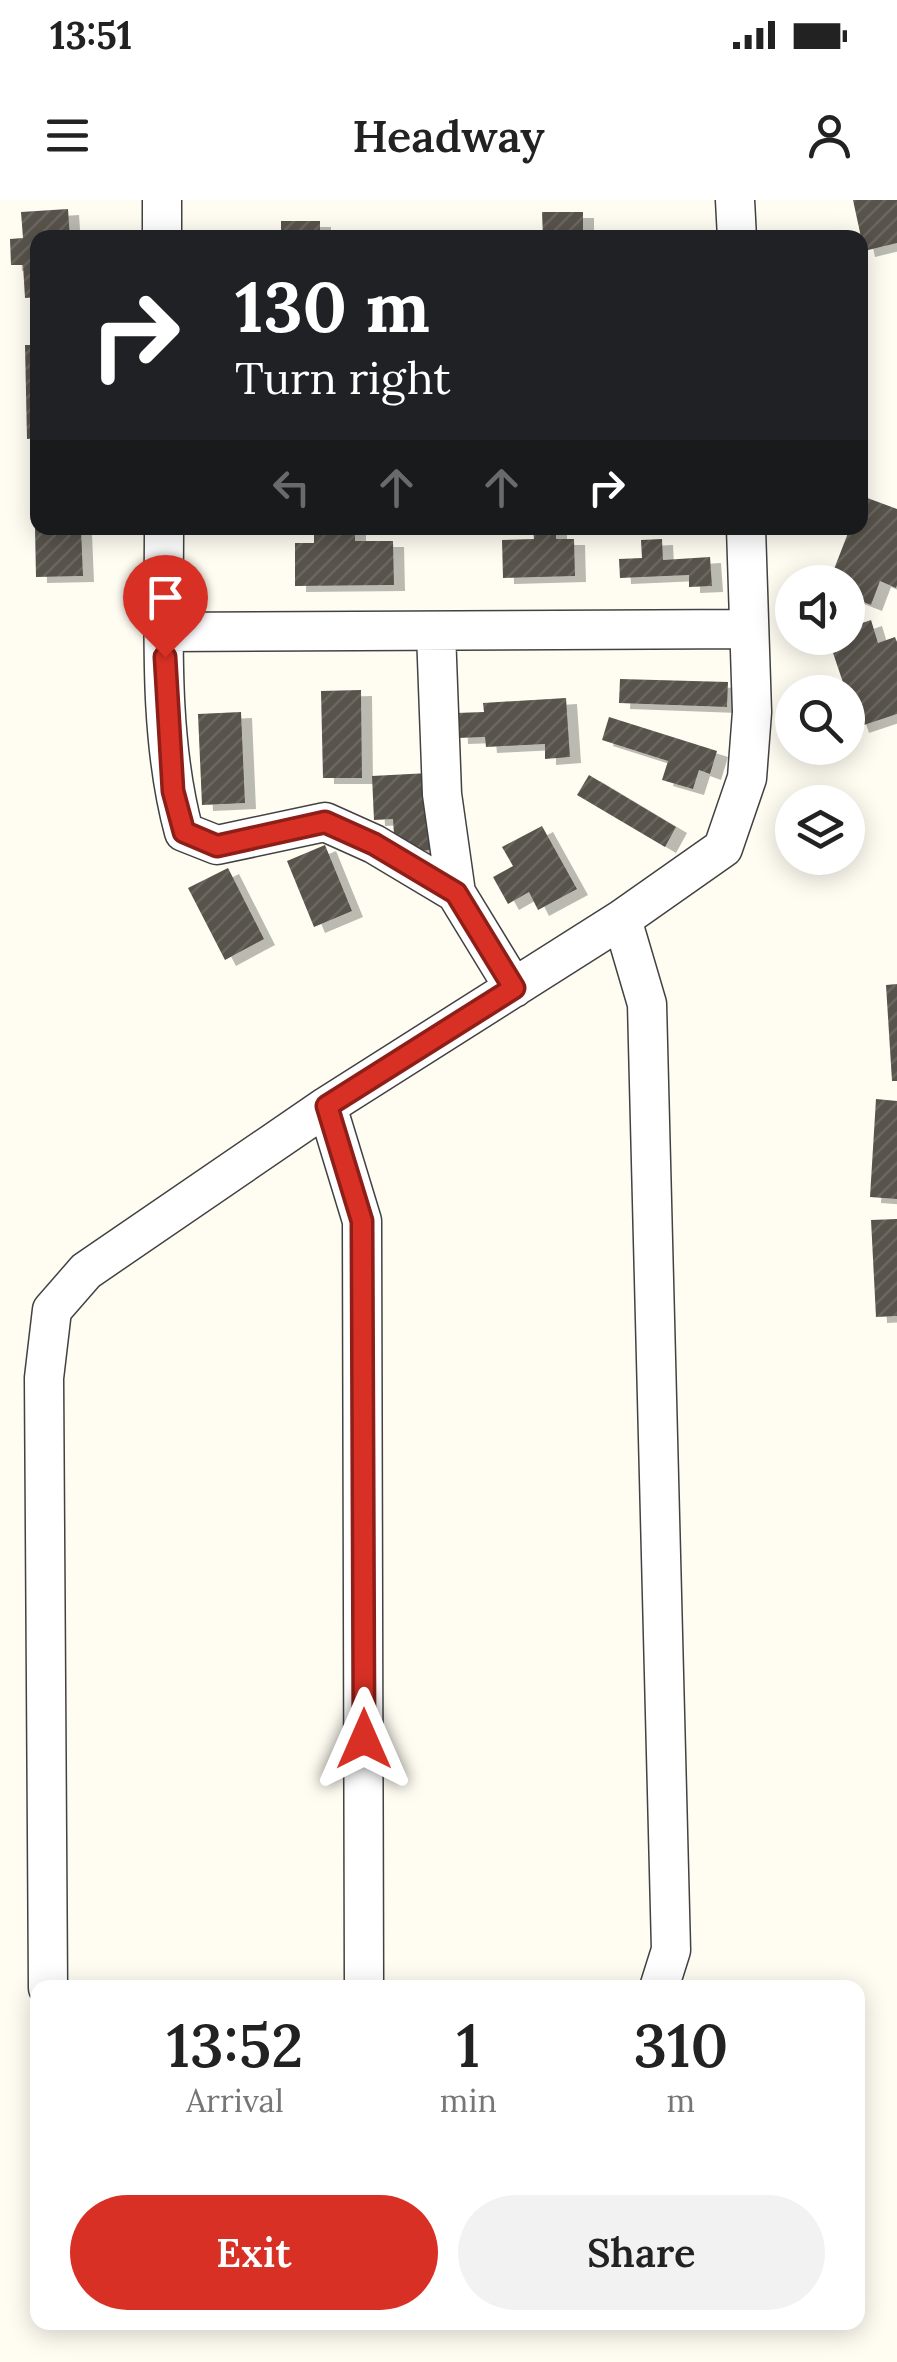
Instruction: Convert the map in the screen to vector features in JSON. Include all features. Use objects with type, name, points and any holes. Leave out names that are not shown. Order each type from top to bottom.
[{"type":"street","points":[[162,200],[162,230]]},
{"type":"street","points":[[736,200],[737,230]]},
{"type":"street","points":[[164,535],[173,791],[184,832],[217,846],[325,822],[374,844],[456,893]]},
{"type":"street","points":[[48,1980],[44,1378],[52,1310],[86,1271],[327,1106],[622,920],[723,848],[747,778],[752,712],[746,535]]},
{"type":"street","points":[[165,645],[436,632],[749,630]]},
{"type":"street","points":[[436,632],[442,794],[456,893],[514,988]]},
{"type":"street","points":[[622,920],[647,1004],[671,1950],[662,1980]]},
{"type":"street","points":[[327,1106],[362,1221],[364,1980]]},
{"type":"building","points":[[853,200],[897,200],[897,243],[868,250],[868,230],[859,230]]},
{"type":"building","points":[[68,209],[69,230],[30,230],[30,298],[25,298],[23,265],[11,265],[10,239],[23,238],[21,212]]},
{"type":"building","points":[[542,212],[583,212],[583,230],[543,230]]},
{"type":"building","points":[[281,221],[320,221],[320,230],[281,230]]},
{"type":"building","points":[[25,345],[30,345],[30,439],[27,439]]},
{"type":"building","points":[[868,498],[897,509],[897,585],[896,588],[880,581],[871,605],[865,603],[865,565],[836,565],[847,535],[868,535]]},
{"type":"building","points":[[35,535],[81,535],[83,576],[36,577]]},
{"type":"building","points":[[314,535],[355,535],[355,541],[393,541],[394,585],[295,586],[295,543],[314,543]]},
{"type":"building","points":[[534,535],[574,539],[575,576],[503,578],[502,540],[534,539]]},
{"type":"building","points":[[662,539],[663,560],[710,557],[712,586],[689,587],[689,575],[620,578],[619,559],[642,558],[641,540]]},
{"type":"building","points":[[871,620],[878,643],[895,637],[897,642],[897,714],[865,725],[865,675],[840,675],[834,655],[865,655],[865,622]]},
{"type":"building","points":[[620,679],[728,682],[727,707],[619,703]]},
{"type":"building","points":[[361,690],[362,778],[323,778],[321,691]]},
{"type":"building","points":[[566,698],[570,757],[545,759],[545,744],[486,747],[485,737],[457,738],[456,713],[484,712],[483,703]]},
{"type":"building","points":[[241,712],[245,803],[202,805],[198,714]]},
{"type":"building","points":[[609,717],[717,751],[710,774],[699,770],[693,789],[662,780],[668,761],[602,740]]},
{"type":"building","points":[[429,773],[434,850],[395,852],[393,819],[374,820],[372,776]]},
{"type":"building","points":[[589,775],[676,827],[665,847],[577,795]]},
{"type":"building","points":[[542,826],[577,889],[538,910],[529,892],[508,904],[493,877],[513,866],[502,847]]},
{"type":"building","points":[[325,845],[352,911],[314,927],[287,861]]},
{"type":"building","points":[[228,868],[264,939],[225,960],[188,888]]},
{"type":"building","points":[[897,984],[897,1081],[892,1081],[886,985]]},
{"type":"building","points":[[876,1099],[897,1101],[897,1199],[870,1197]]},
{"type":"building","points":[[897,1219],[897,1316],[876,1317],[871,1220]]},
{"type":"route","points":[[165,657],[173,791],[184,832],[217,846],[325,822],[374,844],[456,893],[514,988],[327,1106],[362,1221],[364,1739]]}]
